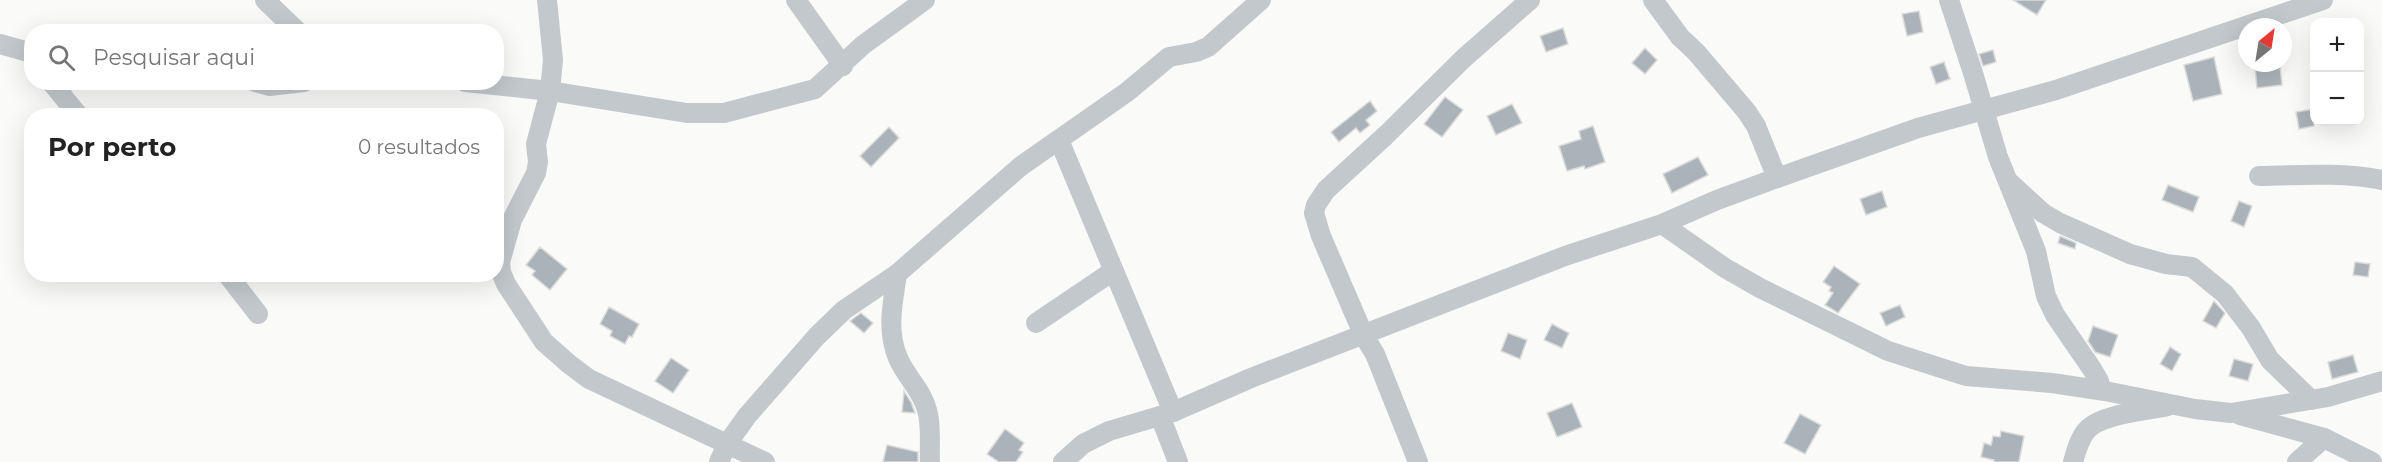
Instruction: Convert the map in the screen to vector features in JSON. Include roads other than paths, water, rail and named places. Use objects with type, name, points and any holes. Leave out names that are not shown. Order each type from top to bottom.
[{"type":"street","points":[[265,0],[290,24]]},
{"type":"street","points":[[504,248],[512,220],[536,173],[538,162],[537,144],[550,91],[553,60],[547,0]]},
{"type":"street","points":[[796,0],[843,66]]},
{"type":"street","points":[[504,86],[550,91],[687,113],[724,113],[815,89],[843,66],[863,45],[925,0]]},
{"type":"street","points":[[719,462],[727,444],[747,416],[817,336],[844,310],[897,274],[1021,166],[1127,92],[1169,57],[1196,52],[1208,47],[1261,0]]},
{"type":"street","points":[[1418,462],[1375,354],[1364,336],[1321,236],[1314,213],[1316,205],[1326,190],[1464,58],[1530,0]]},
{"type":"street","points":[[1653,0],[1680,37],[1696,52],[1747,112],[1756,126],[1777,178]]},
{"type":"street","points":[[1948,0],[1998,157],[2036,251],[2046,296],[2055,315],[2096,375],[2101,390]]},
{"type":"street","points":[[1063,462],[1083,444],[1108,431],[1166,414],[1251,378],[1565,256],[1662,224],[1717,200],[1777,178],[1918,128],[2056,90],[2323,0]]},
{"type":"street","points":[[0,44],[24,52]]},
{"type":"street","points":[[58,90],[72,108]]},
{"type":"street","points":[[1059,140],[1113,271],[1166,414],[1178,462]]},
{"type":"street","points":[[2259,176],[2308,174],[2361,176],[2382,180]]},
{"type":"street","points":[[2008,182],[2043,213],[2060,223],[2130,254],[2166,264],[2192,267],[2225,294],[2251,328],[2270,360],[2311,400]]},
{"type":"street","points":[[1662,224],[1725,268],[1760,288],[1888,351],[1966,376],[2052,383],[2231,413],[2324,438],[2372,462]]},
{"type":"street","points":[[1036,323],[1113,271]]},
{"type":"street","points":[[897,274],[891,314],[892,336],[898,358],[922,394],[928,413],[930,462]]},
{"type":"street","points":[[504,279],[544,342],[590,379],[765,462]]},
{"type":"street","points":[[233,282],[258,314]]},
{"type":"street","points":[[2231,413],[2311,400],[2382,381]]},
{"type":"street","points":[[2073,462],[2078,446],[2087,430],[2098,421],[2173,405]]},
{"type":"street","points":[[2297,462],[2324,438]]}]
